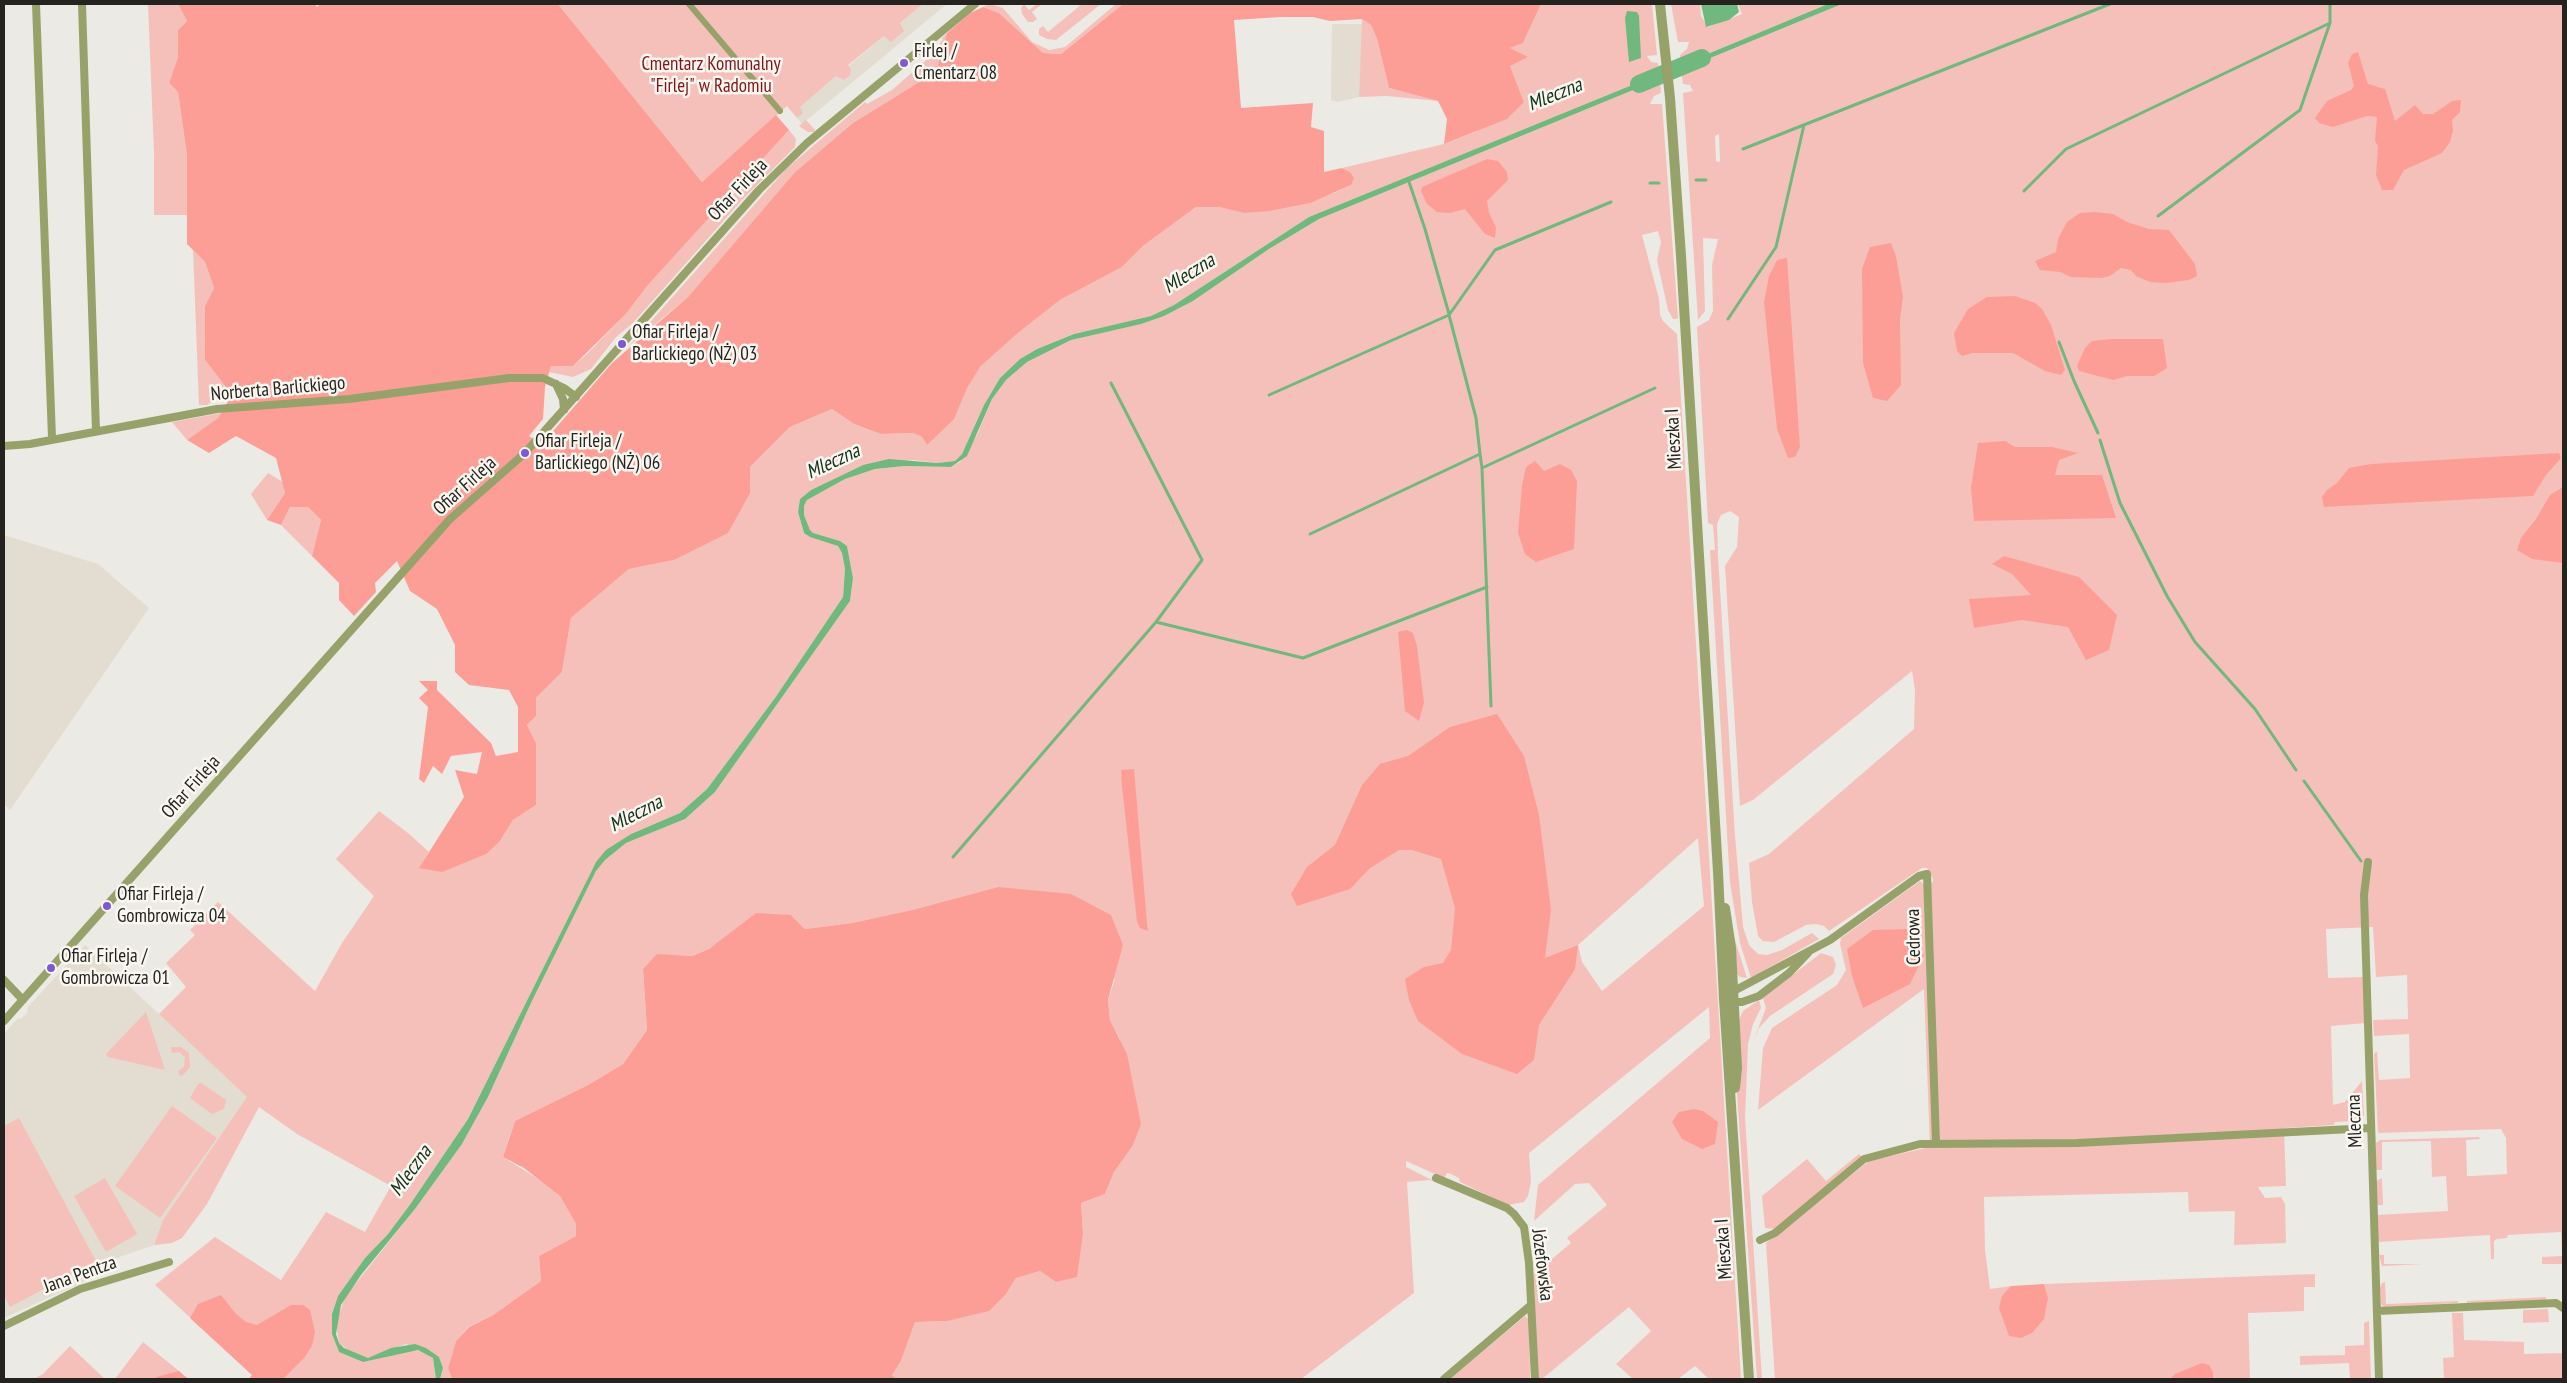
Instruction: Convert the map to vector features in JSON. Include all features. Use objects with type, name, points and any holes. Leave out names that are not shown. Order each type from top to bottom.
[{"type":"street","points":[[36,4],[52,438]]},
{"type":"street","points":[[82,4],[96,431]]},
{"type":"street","points":[[689,4],[780,111]]},
{"type":"street","name":"Ofiar Firleja","points":[[4,1021],[450,519],[525,454],[759,190],[807,143],[975,4]]},
{"type":"street","name":"Mieszka I","points":[[1660,4],[1670,98],[1718,872],[1737,1068],[1733,1116],[1749,1379]]},
{"type":"street","name":"Norberta Barlickiego","points":[[4,446],[217,409],[349,399],[509,378],[531,377],[556,384],[576,397]]},
{"type":"street","points":[[556,384],[563,399],[564,410]]},
{"type":"street","name":"Mleczna","points":[[2368,862],[2364,896],[2379,1379]]},
{"type":"street","name":"Mieszka I","points":[[1718,872],[1731,948],[1733,991],[1729,1001]]},
{"type":"street","name":"Cedrowa","points":[[1733,991],[1808,953],[1919,876],[1927,874],[1936,1143]]},
{"type":"street","name":"Cedrowa","points":[[1729,1001],[1759,996],[1789,973],[1808,953]]},
{"type":"street","points":[[1732,974],[1746,984]]},
{"type":"street","points":[[4,980],[23,1000]]},
{"type":"street","points":[[1760,1240],[1775,1233],[1864,1159],[1897,1149],[1936,1143],[2077,1143],[2371,1128]]},
{"type":"street","name":"Józefowska","points":[[1436,1178],[1507,1208],[1519,1220],[1525,1234],[1535,1379]]},
{"type":"street","name":"Jana Pentza","points":[[4,1326],[80,1289],[169,1262]]},
{"type":"street","points":[[2377,1311],[2556,1303],[2563,1308]]},
{"type":"street","points":[[1444,1379],[1531,1305]]},
{"type":"shaded area","points":[[178,4],[315,4],[317,7],[320,4],[558,4],[702,182],[776,115],[789,130],[648,285],[625,315],[573,366],[551,366],[545,387],[543,419],[529,436],[541,445],[612,363],[688,297],[795,172],[853,123],[924,79],[938,65],[947,33],[970,13],[983,7],[999,13],[1043,53],[1061,54],[1123,4],[1541,4],[1523,43],[1510,48],[1528,57],[1510,66],[1524,102],[1507,119],[1444,144],[1447,119],[1438,101],[1389,88],[1377,39],[1371,25],[1362,19],[1330,21],[1313,17],[1281,17],[1234,20],[1241,108],[1313,103],[1311,127],[1324,131],[1324,172],[1342,168],[1350,172],[1354,178],[1351,185],[1310,203],[1269,211],[1244,213],[1219,207],[1196,207],[1143,246],[1122,267],[1060,300],[1018,333],[980,367],[967,388],[954,419],[927,445],[922,437],[913,433],[881,434],[854,424],[832,409],[790,427],[750,467],[750,493],[728,533],[674,560],[629,569],[571,618],[562,672],[536,698],[536,716],[527,725],[536,743],[536,805],[513,820],[500,841],[486,854],[442,872],[419,868],[464,797],[455,770],[477,774],[482,752],[451,756],[442,774],[433,766],[424,783],[419,779],[428,707],[419,698],[428,690],[419,681],[437,681],[437,690],[491,743],[496,756],[518,752],[518,707],[509,690],[469,685],[455,672],[455,645],[437,609],[410,591],[397,561],[375,583],[376,592],[354,616],[339,600],[339,583],[312,556],[321,520],[308,507],[290,507],[281,525],[267,520],[285,493],[276,458],[236,436],[209,453],[187,440],[218,418],[232,395],[205,360],[205,306],[214,288],[205,262],[187,244],[187,155],[178,92],[169,83],[178,57],[178,30],[187,21]]},
{"type":"shaded area","points":[[923,4],[947,4],[802,124],[797,118],[803,113],[799,107]]},
{"type":"shaded area","points":[[1701,4],[1737,4],[1739,12],[1729,20],[1706,27]]},
{"type":"shaded area","points":[[1828,4],[1842,4],[1681,70],[1681,65]]},
{"type":"shaded area","points":[[1627,11],[1637,12],[1639,16],[1641,58],[1629,62],[1625,18]]},
{"type":"shaded area","points":[[1332,24],[1363,24],[1359,97],[1338,102],[1331,100]]},
{"type":"shaded area","points":[[2358,52],[2368,84],[2385,89],[2395,121],[2415,105],[2423,114],[2433,114],[2452,101],[2461,100],[2460,112],[2452,120],[2453,131],[2450,142],[2442,153],[2404,170],[2393,190],[2382,190],[2376,175],[2378,146],[2375,141],[2377,117],[2367,116],[2333,127],[2319,123],[2315,118],[2327,101],[2351,90],[2354,86],[2348,63],[2352,54]]},
{"type":"shaded area","points":[[1659,74],[1660,79],[1319,219],[1269,249],[1193,301],[1164,316],[1141,324],[1071,340],[1027,362],[1006,380],[992,399],[967,456],[951,467],[905,466],[875,469],[845,479],[807,500],[804,506],[804,515],[810,530],[813,533],[840,541],[847,546],[853,578],[850,601],[715,792],[685,819],[626,843],[605,860],[596,871],[531,1003],[488,1097],[462,1144],[415,1209],[361,1275],[341,1305],[336,1334],[339,1343],[344,1348],[368,1358],[391,1348],[415,1344],[426,1348],[439,1357],[443,1368],[440,1379],[436,1379],[433,1358],[418,1350],[363,1362],[339,1352],[332,1334],[332,1314],[338,1296],[365,1258],[388,1234],[409,1206],[468,1119],[596,862],[606,850],[631,834],[680,813],[707,789],[775,698],[843,597],[845,569],[842,553],[838,546],[810,537],[804,533],[798,512],[800,499],[811,490],[863,465],[889,459],[937,463],[955,461],[962,454],[984,405],[1000,378],[1020,359],[1037,349],[1074,334],[1151,316],[1174,305],[1309,217]]},
{"type":"shaded area","points":[[1487,159],[1498,161],[1507,172],[1508,180],[1487,201],[1489,213],[1496,227],[1495,238],[1485,234],[1465,209],[1450,213],[1437,212],[1427,204],[1421,191],[1422,187]]},
{"type":"shaded area","points":[[2080,213],[2113,214],[2127,222],[2149,229],[2169,230],[2195,264],[2197,276],[2189,280],[2166,283],[2150,282],[2136,276],[2131,270],[2121,268],[2110,276],[2101,278],[2071,277],[2060,272],[2040,270],[2035,261],[2056,252],[2058,239],[2067,222]]},
{"type":"shaded area","points":[[1891,243],[1896,256],[1903,297],[1900,319],[1901,385],[1887,401],[1873,398],[1863,363],[1862,269],[1870,247]]},
{"type":"shaded area","points":[[1787,258],[1800,447],[1795,457],[1788,458],[1777,429],[1764,302],[1769,276],[1777,260]]},
{"type":"shaded area","points":[[2015,296],[2035,303],[2042,309],[2051,325],[2065,370],[2061,375],[2045,371],[2013,353],[1973,353],[1962,356],[1957,351],[1954,333],[1968,309],[1987,297]]},
{"type":"shaded area","points":[[2163,339],[2167,368],[2154,376],[2127,376],[2113,380],[2079,371],[2077,366],[2085,348],[2092,341]]},
{"type":"shaded area","points":[[2005,441],[2015,447],[2052,447],[2078,453],[2059,460],[2055,475],[2102,475],[2116,518],[1974,521],[1971,488],[1978,443]]},
{"type":"shaded area","points":[[2559,453],[2561,458],[2546,475],[2533,496],[2324,507],[2322,497],[2349,468],[2371,464]]},
{"type":"shaded area","points":[[1535,461],[1544,471],[1560,464],[1571,470],[1577,481],[1574,549],[1536,562],[1525,554],[1518,533],[1522,485],[1526,467]]},
{"type":"shaded area","points":[[2563,487],[2563,563],[2532,559],[2517,550],[2521,538],[2536,519],[2550,495]]},
{"type":"shaded area","points":[[4,535],[98,564],[149,608],[10,810],[4,804]]},
{"type":"shaded area","points":[[2004,556],[2079,577],[2117,615],[2109,650],[2086,660],[2068,627],[2022,620],[1974,628],[1969,599],[2031,595],[2012,574],[1992,564]]},
{"type":"shaded area","points":[[1407,630],[1413,633],[1417,646],[1424,703],[1419,721],[1405,711],[1398,632]]},
{"type":"shaded area","points":[[1497,714],[1524,756],[1539,815],[1551,910],[1545,958],[1578,945],[1575,969],[1539,1025],[1534,1060],[1517,1074],[1462,1054],[1418,1021],[1409,1000],[1405,979],[1424,967],[1443,963],[1451,950],[1455,908],[1441,859],[1412,850],[1399,850],[1370,868],[1350,889],[1297,906],[1291,894],[1307,867],[1335,845],[1362,785],[1380,764],[1408,756],[1450,727]]},
{"type":"shaded area","points":[[1134,769],[1148,931],[1140,928],[1137,922],[1122,786],[1121,770]]},
{"type":"shaded area","points":[[998,887],[1071,894],[1111,915],[1123,945],[1108,1000],[1110,1020],[1127,1054],[1141,1124],[1132,1147],[1114,1172],[1105,1194],[1081,1203],[1083,1233],[1077,1277],[1056,1282],[1040,1271],[1016,1278],[1006,1294],[989,1311],[947,1321],[915,1322],[901,1361],[892,1375],[896,1379],[452,1379],[448,1368],[456,1341],[469,1327],[493,1315],[541,1281],[539,1256],[576,1236],[576,1224],[560,1196],[524,1168],[503,1157],[515,1121],[588,1085],[623,1064],[647,1030],[643,969],[657,954],[692,956],[709,949],[756,913],[791,915],[805,929],[852,923],[912,910]]},
{"type":"shaded area","points":[[1909,929],[1924,955],[1910,984],[1863,1008],[1852,976],[1847,949],[1873,930]]},
{"type":"shaded area","points":[[85,945],[248,1097],[163,1220],[154,1245],[105,1262],[109,1270],[4,1318],[4,1034],[18,1018],[21,1019],[28,1012],[27,1008]]},
{"type":"shaded area","points":[[1694,1109],[1703,1111],[1718,1122],[1715,1144],[1702,1149],[1682,1139],[1672,1122],[1679,1112]]},
{"type":"shaded area","points":[[2044,1284],[2048,1298],[2044,1319],[2032,1333],[2021,1338],[2009,1336],[1999,1308],[2002,1296],[2011,1286]]},
{"type":"shaded area","points":[[221,1295],[236,1314],[246,1322],[257,1325],[291,1305],[303,1305],[310,1310],[315,1332],[312,1346],[304,1358],[283,1379],[249,1379],[252,1375],[190,1318],[198,1304]]},
{"type":"shaded area","points":[[2202,1363],[2209,1365],[2213,1372],[2213,1379],[2170,1379],[2175,1374]]},
{"type":"shaded area","points":[[179,1371],[188,1379],[152,1379],[160,1376]]},
{"type":"green space","points":[[148,4],[178,4],[187,21],[178,30],[178,57],[169,83],[178,92],[187,155],[187,215],[154,215],[154,153]]},
{"type":"green space","name":"Cmentarz Komunalny \"Firlej\" w Radomiu","points":[[558,4],[923,4],[900,23],[904,31],[891,42],[884,36],[848,65],[851,69],[850,75],[844,80],[836,76],[800,107],[803,113],[797,118],[787,106],[702,182]]},
{"type":"green space","points":[[990,4],[1003,8],[1032,42],[1049,50],[1065,47],[1116,4],[1123,4],[1061,54],[1043,53],[999,13],[983,7]]},
{"type":"green space","points":[[1024,4],[1029,10],[1037,4],[1042,4],[1032,12],[1037,19],[1033,22],[1028,22],[1022,14],[1021,8]]},
{"type":"green space","points":[[1082,4],[1101,4],[1056,40],[1047,39],[1039,35],[1039,29],[1043,26],[1048,32]]},
{"type":"green space","points":[[1541,4],[1652,4],[1657,55],[1647,56],[1651,62],[1658,63],[1659,74],[1309,217],[1174,305],[1151,316],[1074,334],[1037,349],[1020,359],[1000,378],[984,405],[962,454],[955,461],[937,463],[914,460],[863,465],[811,490],[800,499],[798,512],[804,533],[838,546],[842,553],[845,569],[843,597],[775,698],[707,789],[680,813],[631,834],[596,862],[468,1119],[409,1206],[388,1234],[365,1258],[338,1296],[332,1314],[332,1334],[339,1352],[363,1362],[410,1350],[424,1351],[433,1358],[436,1379],[249,1379],[252,1375],[155,1285],[215,1237],[281,1280],[326,1212],[365,1232],[391,1186],[297,1134],[259,1107],[207,1204],[182,1238],[172,1243],[154,1245],[163,1220],[247,1097],[159,1014],[186,987],[166,963],[195,935],[190,930],[218,902],[315,991],[342,943],[374,896],[336,859],[379,811],[429,852],[420,867],[500,841],[513,820],[536,805],[536,743],[527,725],[536,716],[536,698],[562,672],[571,618],[629,569],[674,560],[750,493],[750,467],[790,427],[832,409],[854,424],[881,434],[913,433],[922,437],[927,445],[980,367],[1018,333],[1060,300],[1122,267],[1143,246],[1196,207],[1219,207],[1244,213],[1334,193],[1351,185],[1350,172],[1342,168],[1444,144],[1475,132],[1524,102],[1510,66],[1510,48],[1523,43]]},
{"type":"green space","points":[[1671,4],[1700,4],[1701,16],[1708,27],[1742,14],[1738,4],[1828,4],[1681,65],[1680,55],[1687,49],[1689,42],[1678,42]]},
{"type":"green space","points":[[1842,4],[2563,4],[2563,1264],[2542,1264],[2542,1257],[2562,1256],[2561,1232],[2508,1235],[2507,1238],[2497,1239],[2494,1241],[2494,1259],[2491,1259],[2490,1235],[2378,1242],[2377,1215],[2448,1211],[2446,1176],[2432,1177],[2431,1141],[2382,1142],[2382,1170],[2376,1170],[2376,1143],[2380,1140],[2479,1137],[2480,1139],[2466,1140],[2467,1176],[2472,1176],[2507,1174],[2506,1138],[2501,1129],[2378,1133],[2374,1054],[2377,1051],[2379,1080],[2410,1078],[2409,1034],[2374,1036],[2373,1020],[2408,1019],[2407,975],[2376,977],[2373,927],[2326,929],[2328,978],[2364,977],[2365,1023],[2331,1026],[2333,1105],[2345,1102],[2362,1081],[2364,1116],[2358,1121],[2335,1122],[2334,1125],[2284,1128],[2286,1186],[2258,1187],[2265,1198],[2281,1197],[2285,1204],[2286,1243],[2234,1245],[2235,1211],[2189,1212],[2188,1192],[1984,1197],[1985,1250],[1990,1289],[2011,1286],[2010,1288],[2045,1286],[2044,1284],[2315,1274],[2315,1287],[2304,1287],[2304,1311],[2248,1313],[2250,1379],[1775,1379],[1766,1243],[1869,1161],[1930,1147],[1924,989],[1758,1110],[1763,1048],[1772,1028],[1837,985],[1846,970],[1840,944],[1841,938],[1920,881],[1925,885],[1933,882],[1933,879],[1927,868],[1922,868],[1829,931],[1824,926],[1816,924],[1806,925],[1774,942],[1763,941],[1758,936],[1752,902],[1749,863],[1769,854],[1914,729],[1915,690],[1912,671],[1753,800],[1740,806],[1725,566],[1737,547],[1739,517],[1730,511],[1721,515],[1717,524],[1718,556],[1735,836],[1743,927],[1749,945],[1758,954],[1767,955],[1782,950],[1812,933],[1819,939],[1751,978],[1740,943],[1730,883],[1710,550],[1715,550],[1713,525],[1708,523],[1697,327],[1709,320],[1713,311],[1712,265],[1718,239],[1703,238],[1705,311],[1698,320],[1683,93],[1693,91],[1690,85],[1683,84],[1681,70]],"holes":[[[1719,134],[1720,161],[1716,161],[1715,136]]]},
{"type":"green space","points":[[1362,19],[1371,25],[1377,39],[1389,88],[1438,101],[1387,96],[1359,97]]},
{"type":"green space","points":[[947,33],[938,66],[924,79],[853,123],[795,172],[688,297],[629,346],[787,168],[865,102],[867,104],[892,90],[932,55]]},
{"type":"green space","points":[[1660,79],[1661,93],[1654,96],[1650,104],[1662,104],[1678,318],[1676,319],[1673,319],[1668,310],[1657,260],[1661,242],[1658,231],[1642,235],[1659,299],[1660,315],[1663,321],[1677,334],[1741,1379],[1709,1379],[1695,1366],[1678,1379],[1633,1379],[1616,1364],[1651,1331],[1629,1307],[1542,1379],[1536,1379],[1534,1274],[1571,1243],[1567,1238],[1607,1205],[1589,1183],[1575,1184],[1534,1221],[1538,1185],[1710,1038],[1709,1007],[1529,1153],[1531,1182],[1528,1196],[1524,1202],[1508,1205],[1460,1182],[1459,1178],[1451,1174],[1447,1173],[1444,1178],[1406,1161],[1406,1167],[1450,1189],[1430,1180],[1407,1182],[1414,1293],[1301,1379],[896,1379],[892,1375],[901,1361],[915,1322],[947,1321],[1006,1294],[1016,1278],[1040,1271],[1056,1282],[1083,1233],[1081,1203],[1105,1194],[1114,1172],[1132,1147],[1120,1039],[1110,1020],[1108,1000],[1115,979],[998,887],[912,910],[852,923],[805,929],[791,915],[729,936],[709,949],[692,956],[657,955],[643,969],[647,1030],[623,1064],[588,1085],[515,1121],[503,1157],[546,1184],[560,1196],[576,1224],[576,1236],[539,1256],[541,1281],[493,1315],[468,1327],[456,1341],[448,1368],[452,1379],[440,1379],[443,1368],[439,1357],[406,1344],[368,1358],[352,1353],[339,1343],[336,1324],[345,1297],[415,1209],[462,1144],[488,1097],[531,1003],[596,871],[605,860],[626,843],[685,819],[715,792],[850,601],[853,578],[847,546],[840,541],[812,533],[804,515],[804,506],[807,500],[845,479],[875,469],[905,466],[951,467],[960,462],[977,435],[992,399],[1006,380],[1027,362],[1071,340],[1164,316],[1193,301],[1269,249],[1319,219]],"holes":[[[1698,838],[1704,906],[1602,991],[1582,962],[1578,945]]]},
{"type":"green space","points":[[806,120],[815,130],[814,132],[808,132],[799,126]]},
{"type":"green space","points":[[789,130],[796,139],[795,147],[742,200],[633,323],[616,337],[591,369],[573,377],[549,372],[551,366],[573,366],[587,354],[625,315],[648,285]]},
{"type":"green space","points":[[193,250],[205,262],[214,288],[205,306],[205,360],[225,386],[217,390],[213,401],[207,405],[199,405]]},
{"type":"green space","points":[[221,413],[218,418],[187,440],[172,422]]},
{"type":"green space","points":[[268,473],[283,482],[285,493],[267,520],[251,494]]},
{"type":"green space","points":[[290,507],[308,507],[321,520],[312,556],[281,525]]},
{"type":"green space","points":[[1733,935],[1747,978],[1740,977],[1737,974]]},
{"type":"green space","points":[[1821,953],[1833,957],[1836,965],[1833,974],[1770,1016],[1759,1028],[1753,1042],[1766,1008],[1763,998]]},
{"type":"green space","points":[[1759,1000],[1761,1008],[1753,1024],[1748,1044],[1745,1118],[1762,1379],[1757,1379],[1737,1094],[1739,1020],[1743,1011]]},
{"type":"green space","points":[[146,1012],[165,1070],[108,1057],[106,1054]]},
{"type":"green space","points":[[171,1047],[181,1047],[189,1053],[190,1067],[183,1075],[180,1076],[178,1071],[184,1067],[185,1057],[179,1052],[172,1053]]},
{"type":"green space","points":[[201,1083],[226,1100],[224,1109],[212,1114],[190,1098],[198,1084]]},
{"type":"green space","points":[[172,1106],[217,1138],[160,1218],[115,1186]]},
{"type":"green space","points":[[19,1118],[96,1261],[10,1307],[4,1296],[4,1126]]},
{"type":"green space","points":[[1859,1154],[1862,1157],[1774,1229],[1765,1228],[1762,1196],[1807,1159],[1826,1181]]},
{"type":"green space","points":[[105,1178],[137,1234],[106,1252],[74,1196]]},
{"type":"green space","points":[[2382,1178],[2383,1205],[2377,1205],[2376,1181]]},
{"type":"green space","points":[[2379,1255],[2384,1255],[2384,1264],[2423,1264],[2382,1266]]},
{"type":"green space","points":[[2385,1282],[2386,1304],[2458,1301],[2458,1303],[2384,1307],[2381,1304],[2380,1288],[2382,1283]]},
{"type":"green space","points":[[2546,1297],[2546,1300],[2467,1304],[2467,1301]]},
{"type":"green space","points":[[2548,1309],[2549,1322],[2523,1323],[2523,1310]]},
{"type":"green space","points":[[2452,1313],[2463,1313],[2464,1340],[2524,1342],[2524,1354],[2563,1353],[2563,1379],[2444,1379],[2443,1358],[2454,1357]]},
{"type":"green space","points":[[1525,1316],[1529,1320],[1530,1379],[1450,1379]]},
{"type":"green space","points":[[2369,1321],[2371,1379],[2350,1379],[2349,1363],[2300,1365],[2300,1356],[2345,1355],[2345,1346],[2364,1345],[2364,1323]]},
{"type":"green space","points":[[143,1342],[179,1371],[188,1379],[115,1379]]},
{"type":"green space","points":[[70,1346],[105,1379],[34,1379],[43,1374]]},
{"type":"waterway","points":[[1743,149],[2110,4]]},
{"type":"waterway","points":[[2158,216],[2300,110],[2330,23],[2330,4]]},
{"type":"waterway","points":[[2024,191],[2066,149],[2330,23]]},
{"type":"waterway","name":"Mleczna","points":[[1639,84],[1702,58]]},
{"type":"waterway","points":[[1728,319],[1776,247],[1804,125]]},
{"type":"waterway","points":[[1408,179],[1425,229],[1449,314]]},
{"type":"waterway","points":[[1696,180],[1706,180]]},
{"type":"waterway","points":[[1650,183],[1659,183]]},
{"type":"waterway","points":[[1449,315],[1495,250],[1611,202]]},
{"type":"waterway","points":[[1269,395],[1449,315],[1476,418],[1480,454]]},
{"type":"waterway","points":[[2059,342],[2074,381],[2098,433]]},
{"type":"waterway","points":[[953,857],[1156,622],[1202,560],[1111,383]]},
{"type":"waterway","points":[[1491,706],[1482,468],[1655,388]]},
{"type":"waterway","points":[[2100,440],[2120,503],[2167,596],[2195,642],[2255,709],[2296,770]]},
{"type":"waterway","points":[[1310,534],[1480,454],[1482,468]]},
{"type":"waterway","points":[[1156,622],[1303,658],[1487,587]]},
{"type":"waterway","points":[[2304,781],[2361,861]]},
{"type":"place","name":"Firlej / Cmentarz 08","points":[[904,63]]},
{"type":"place","name":"Ofiar Firleja / Barlickiego (NŻ) 03","points":[[622,344]]},
{"type":"place","name":"Ofiar Firleja / Barlickiego (NŻ) 06","points":[[525,453]]},
{"type":"place","name":"Ofiar Firleja / Gombrowicza 04","points":[[107,906]]},
{"type":"place","name":"Ofiar Firleja / Gombrowicza 01","points":[[51,968]]}]
